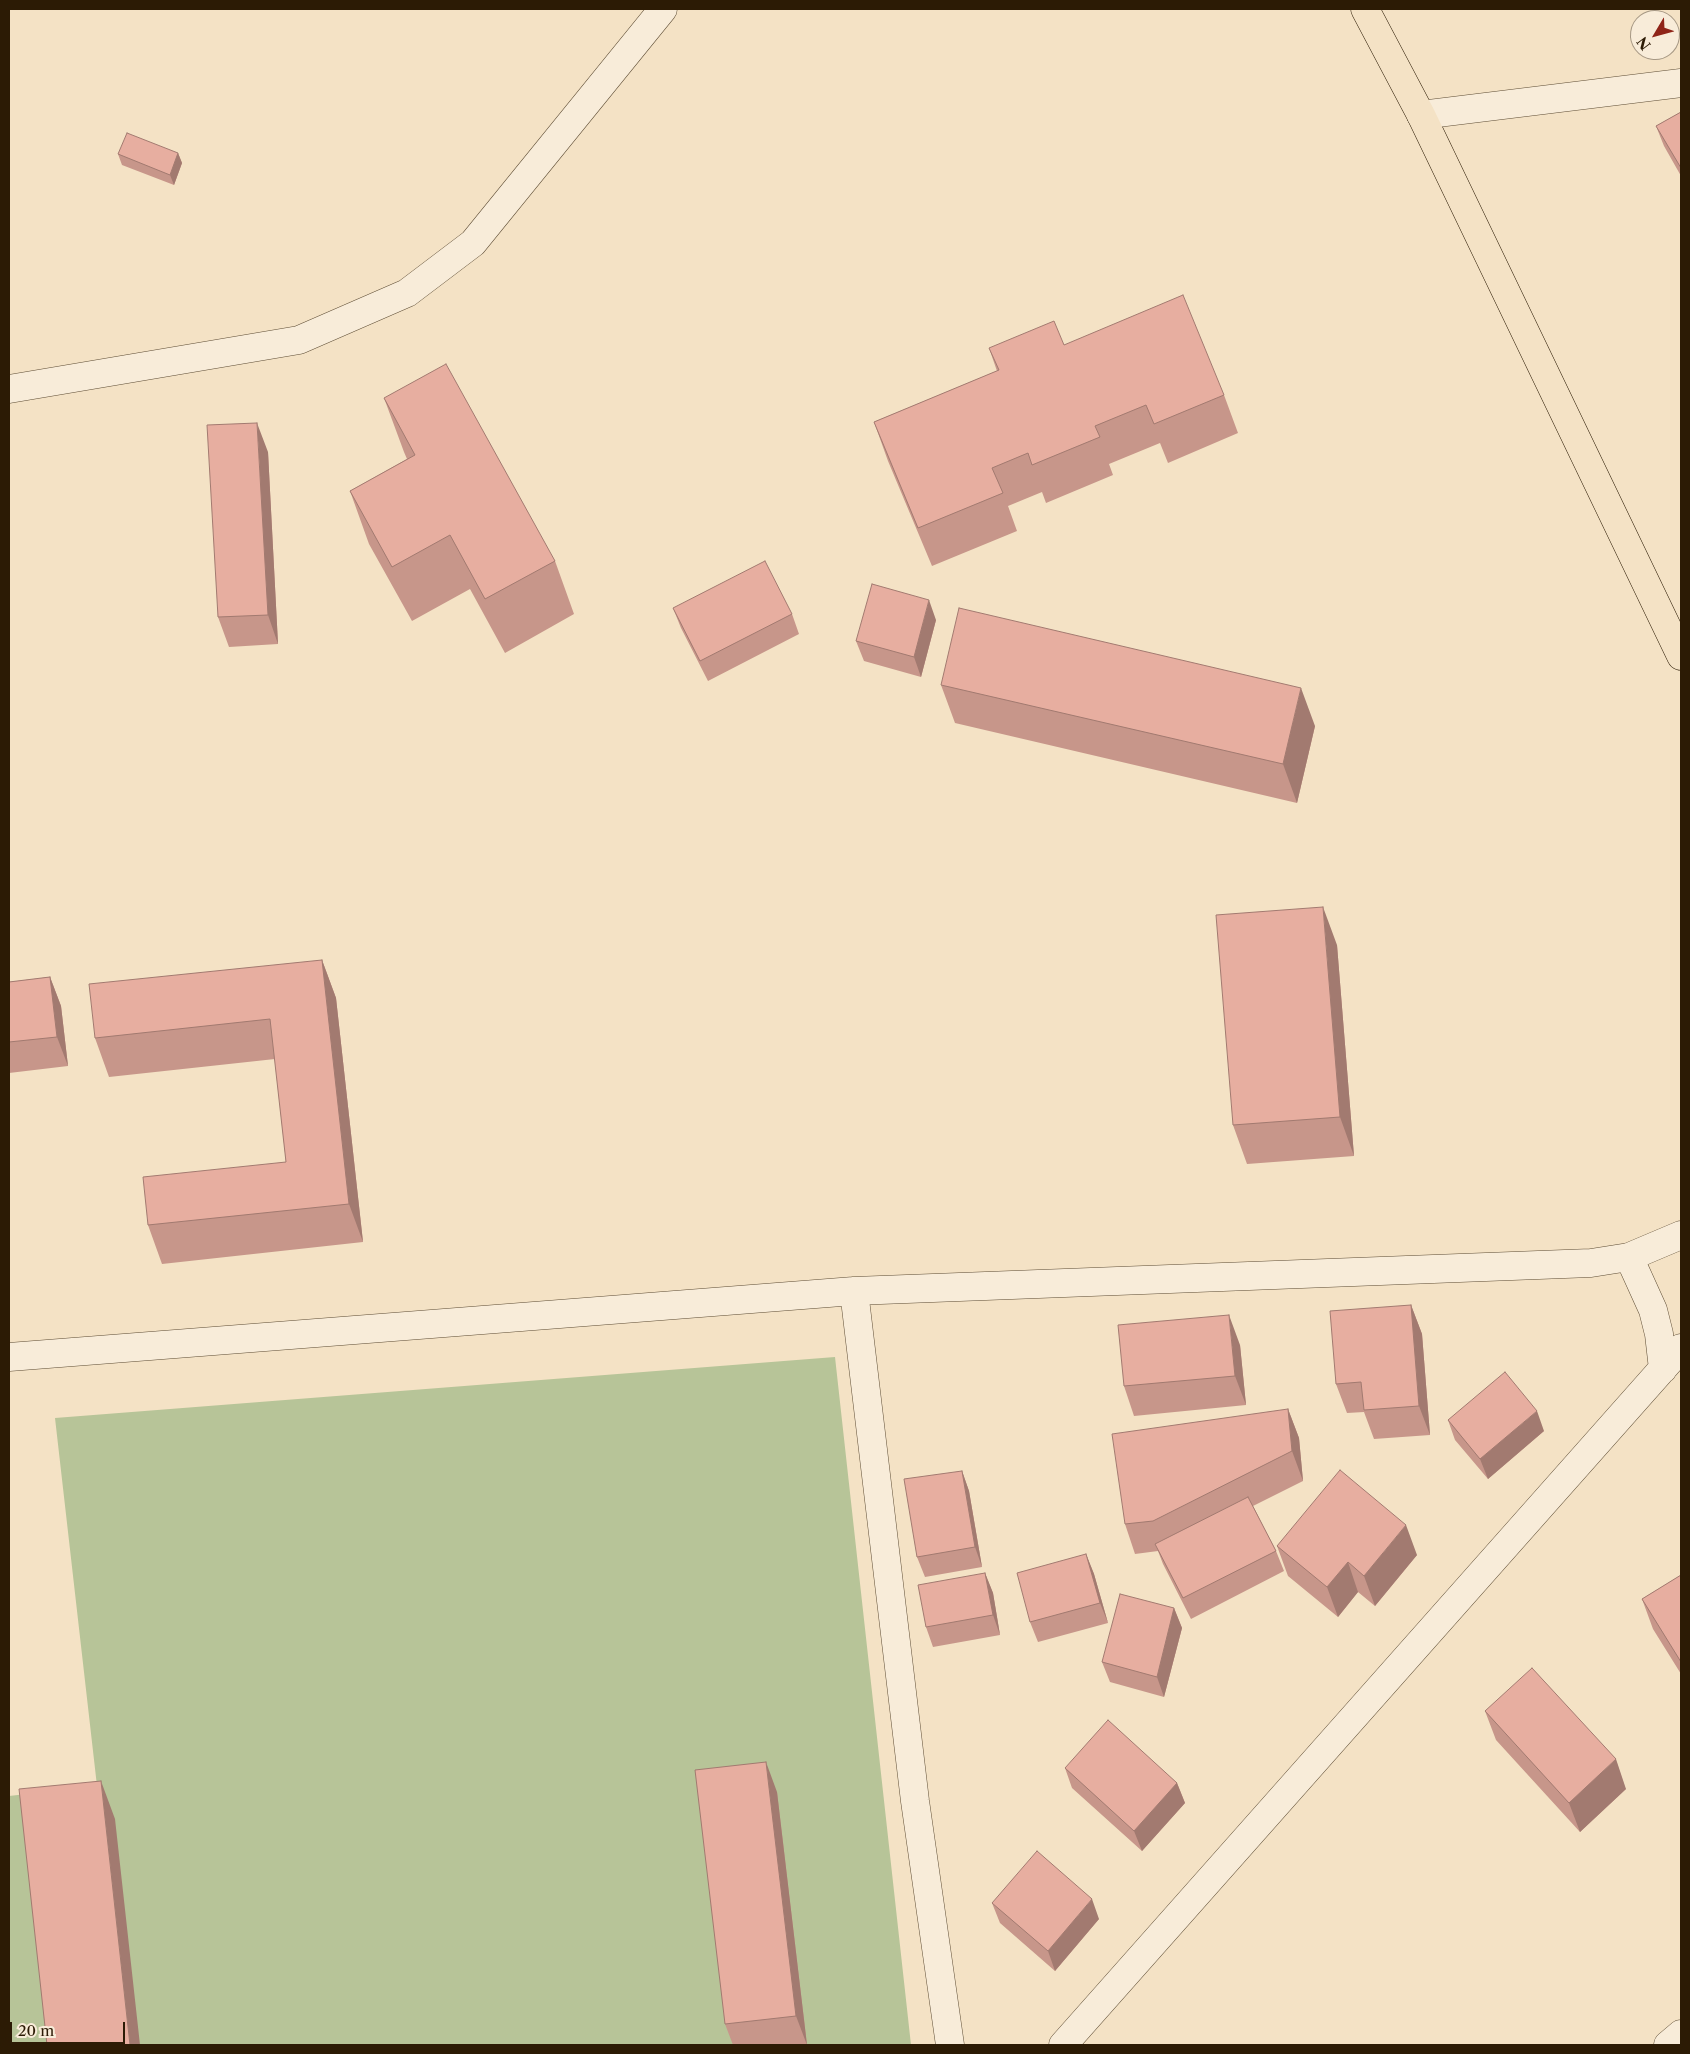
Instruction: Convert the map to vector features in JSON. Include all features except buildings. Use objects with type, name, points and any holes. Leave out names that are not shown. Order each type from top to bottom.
[{"type":"main road","points":[[1365,9],[1422,115],[1681,656]]},
{"type":"street","points":[[9,389],[299,340],[407,293],[473,243],[663,9]]},
{"type":"street","points":[[1422,115],[1681,83]]},
{"type":"street","points":[[9,1357],[854,1291],[1591,1263],[1629,1257],[1681,1234]]},
{"type":"street","points":[[1629,1257],[1653,1310],[1659,1334],[1663,1370]]},
{"type":"street","points":[[854,1291],[914,1791],[950,2045]]},
{"type":"street","points":[[1063,2045],[1681,1348]]},
{"type":"street","points":[[1668,2045],[1681,2034]]},
{"type":"green space","points":[[835,1357],[911,2045],[9,2045],[9,1796],[97,1786],[55,1418]]}]
